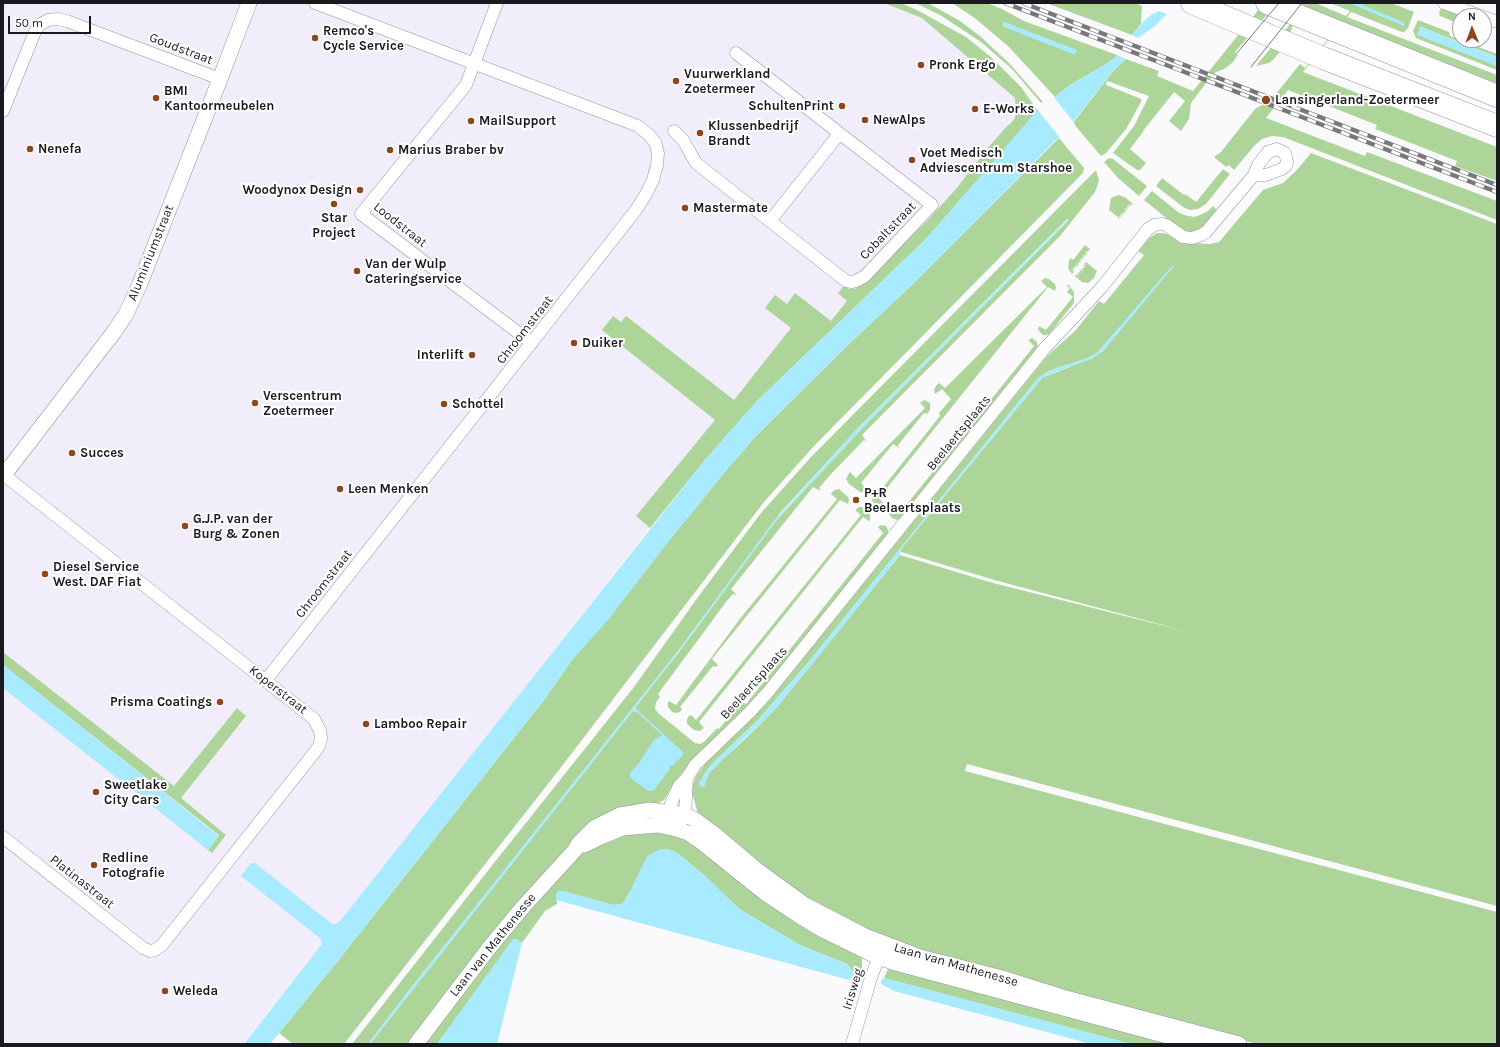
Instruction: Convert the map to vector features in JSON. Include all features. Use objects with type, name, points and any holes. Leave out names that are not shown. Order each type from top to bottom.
[{"type":"highway","points":[[1192,3],[1330,61],[1497,126]]},
{"type":"highway","points":[[1267,3],[1497,96]]},
{"type":"street","name":"Aluminiumstraat","points":[[4,475],[114,332],[126,314],[249,3]]},
{"type":"street","name":"Chroomstraat","points":[[266,680],[636,210],[653,180],[658,152],[655,142],[638,126],[315,3]]},
{"type":"street","points":[[474,64],[497,3]]},
{"type":"street","points":[[1444,3],[1468,7]]},
{"type":"street","name":"Goudstraat","points":[[3,111],[36,29],[48,20],[57,19],[67,21],[220,79]]},
{"type":"street","name":"Cobaltstraat","points":[[674,131],[683,140],[696,163],[846,281],[852,282],[865,276],[932,205],[839,134],[736,52]]},
{"type":"street","name":"Loodstraat","points":[[474,64],[466,84],[361,214],[532,343]]},
{"type":"street","points":[[770,221],[839,134]]},
{"type":"street","name":"Beelaertsplaats","points":[[670,813],[671,803],[679,786],[687,778],[701,758],[749,713],[768,692],[1044,349],[1100,290],[1148,230],[1154,225],[1162,224],[1184,237],[1192,238],[1201,235],[1206,232],[1254,175]]},
{"type":"street","name":"Koperstraat","points":[[4,475],[266,680],[314,719],[320,731],[321,739],[319,746],[162,945],[155,950],[150,951],[143,948]]},
{"type":"street","points":[[676,828],[685,816],[687,778]]},
{"type":"street","name":"Laan van Mathenesse","points":[[416,1044],[489,948],[579,843],[594,828],[620,815],[650,810],[694,819],[757,870],[806,905],[859,933],[883,943],[920,957],[1002,978],[1062,997],[1239,1044]]},
{"type":"street","points":[[670,813],[676,828]]},
{"type":"street","name":"Laan van Mathenesse","points":[[574,850],[622,828],[658,825],[676,828],[688,833],[700,841],[765,893],[798,915],[823,930],[878,957],[1197,1044]]},
{"type":"street","name":"Platinastraat","points":[[3,837],[143,948]]},
{"type":"street","name":"Irisweg","points":[[852,1044],[883,943]]},
{"type":"shaded area","points":[[3,3],[890,3],[927,19],[1034,110],[899,259],[702,459],[499,723],[243,1044],[3,1044]]},
{"type":"green space","points":[[884,3],[901,3],[917,10],[966,37],[991,57],[1021,87],[1038,111],[926,239],[758,400],[705,460],[650,528],[636,516],[715,420],[602,330],[613,316],[621,322],[626,316],[734,400],[791,328],[765,308],[775,295],[787,304],[795,293],[831,321],[847,301],[838,293],[844,286],[849,289],[855,289],[926,222],[956,189],[987,149],[1015,118],[1015,98],[922,18]]},
{"type":"green space","points":[[915,3],[928,3],[960,21],[980,36],[1010,64],[1043,102],[1041,103],[1012,69],[981,42],[940,15]]},
{"type":"green space","points":[[952,3],[987,3],[1024,21],[1117,55],[1103,66],[1070,85],[1055,97],[1009,47],[976,19]]},
{"type":"green space","points":[[1046,3],[1136,3],[1142,6],[1141,24],[1132,35]]},
{"type":"green space","points":[[1264,3],[1277,3],[1235,52],[1238,55],[1232,63],[1224,69],[1216,72],[1191,103],[1189,119],[1181,131],[1169,121],[1185,101],[1174,92],[1143,131],[1130,149],[1146,163],[1140,170],[1137,170],[1113,153],[1134,126],[1149,96],[1107,81],[1106,85],[1139,98],[1141,99],[1141,102],[1126,129],[1106,153],[1101,156],[1073,123],[1114,70],[1126,59],[1159,71],[1157,76],[1193,91]]},
{"type":"green space","points":[[1299,3],[1315,3],[1346,16],[1350,11],[1330,3],[1391,3],[1414,12],[1408,28],[1404,32],[1351,12],[1347,17],[1497,75],[1497,85],[1343,22],[1303,72],[1497,147],[1497,181],[1455,166],[1457,161],[1375,129],[1377,125],[1288,90],[1266,118],[1365,156],[1367,152],[1497,201],[1497,220],[1283,137],[1272,136],[1262,139],[1234,170],[1229,165],[1226,167],[1214,157],[1221,152],[1255,109],[1271,100],[1300,64],[1305,68],[1342,22],[1307,7],[1293,24],[1288,41],[1274,59],[1269,63],[1256,66],[1305,6]]},
{"type":"green space","points":[[1441,9],[1452,12],[1452,21],[1440,16],[1439,12]]},
{"type":"green space","points":[[1418,20],[1449,32],[1452,39],[1421,27],[1419,31],[1452,46],[1452,48],[1457,48],[1497,66],[1497,70],[1416,38],[1413,31]]},
{"type":"green space","points":[[1474,48],[1481,48],[1497,54],[1497,57]]},
{"type":"green space","points":[[1059,138],[1084,168],[1083,173],[814,446],[764,502],[562,766],[344,1044],[293,1044],[279,1033],[544,700],[572,660],[728,468],[757,435],[851,342],[914,283]]},
{"type":"green space","points":[[1311,153],[1497,224],[1497,906],[967,764],[965,771],[1497,912],[1497,1044],[1257,1044],[902,945],[874,934],[784,885],[699,817],[691,790],[696,776],[710,758],[766,704],[1047,356],[1075,331],[1099,301],[1104,304],[1144,255],[1138,251],[1149,238],[1157,233],[1162,233],[1167,234],[1181,242],[1190,244],[1210,244],[1219,242],[1263,190],[1283,183],[1296,171]],"holes":[[[1173,266],[1103,351],[1072,366],[1042,378],[901,549],[901,552],[998,581],[1189,632],[993,583],[900,555],[778,706],[710,772],[706,780],[699,783],[712,764],[757,721],[806,665],[1038,378],[1051,370],[1088,358],[1097,353]]]},
{"type":"green space","points":[[1109,158],[1113,159],[1147,186],[1139,196],[1118,178],[1104,162]]},
{"type":"green space","points":[[1223,169],[1230,174],[1206,204],[1198,209],[1190,210],[1183,207],[1156,186],[1162,178],[1184,195],[1185,194],[1196,202]]},
{"type":"green space","points":[[1096,170],[1099,181],[1095,192],[1060,236],[862,435],[867,442],[864,440],[831,474],[819,488],[821,491],[813,487],[731,589],[737,595],[733,594],[726,602],[658,694],[660,697],[656,702],[655,709],[695,743],[700,744],[704,742],[717,728],[719,729],[740,703],[738,700],[746,704],[883,533],[878,527],[881,525],[886,526],[888,535],[760,693],[695,757],[674,783],[664,800],[657,804],[612,815],[409,1044],[370,1044],[679,652],[775,522],[870,420],[1069,220],[1067,219],[858,428],[781,512],[678,651],[368,1044],[352,1044],[634,687],[698,597],[761,513],[811,457]]},
{"type":"green space","points":[[1152,191],[1184,215],[1194,217],[1208,211],[1213,206],[1217,210],[1203,227],[1196,232],[1181,230],[1144,200]]},
{"type":"green space","points":[[1118,195],[1125,197],[1133,204],[1132,205],[1129,203],[1131,206],[1127,205],[1130,207],[1126,206],[1129,209],[1125,208],[1127,211],[1124,209],[1126,212],[1125,213],[1123,211],[1124,214],[1121,212],[1124,215],[1120,214],[1122,217],[1119,216],[1120,219],[1109,210],[1111,198]]},
{"type":"green space","points":[[1085,245],[1091,250],[1088,250],[1089,252],[1086,251],[1088,254],[1085,252],[1087,255],[1083,255],[1084,259],[1081,257],[1083,260],[1080,258],[1082,261],[1079,260],[1081,263],[1078,262],[1079,265],[1076,263],[1079,266],[1075,265],[1077,267],[1074,267],[1075,269],[1072,268],[1074,271],[1071,269],[1074,272],[1072,274],[1068,268],[1070,258],[1073,260]]},
{"type":"green space","points":[[1086,262],[1097,271],[1094,278],[1088,283],[1082,282],[1075,276],[1076,274],[1079,276],[1077,272],[1080,274],[1078,272],[1081,273],[1079,270],[1083,271],[1081,268],[1085,268],[1083,265],[1087,266],[1084,264]]},
{"type":"green space","points":[[1045,278],[1049,279],[1055,284],[1055,291],[1048,287],[879,498],[884,504],[879,506],[875,505],[872,500],[873,495],[876,496],[940,416],[939,413],[951,399],[942,389],[935,394],[934,390],[936,386],[939,383],[945,388],[1047,287],[1041,281]]},
{"type":"green space","points":[[1068,284],[1074,292],[1074,303],[1049,334],[1043,335],[1038,330],[1039,326],[1046,330],[1073,297],[1067,292],[1070,288],[1067,286]]},
{"type":"green space","points":[[1032,338],[1037,342],[1038,348],[902,517],[897,520],[892,518],[889,514],[892,510],[899,514],[1034,346],[1028,340]]},
{"type":"green space","points":[[924,400],[930,403],[930,410],[927,414],[924,413],[898,445],[900,448],[893,444],[861,483],[867,489],[860,492],[849,484],[846,479],[849,473],[850,472],[856,478],[925,408],[920,403]]},
{"type":"green space","points":[[839,489],[848,497],[848,504],[840,500],[712,659],[718,665],[716,667],[713,666],[680,707],[682,709],[680,712],[672,712],[668,707],[668,702],[669,701],[676,705],[739,620],[837,499],[831,493]]},
{"type":"green space","points":[[862,507],[870,514],[870,521],[863,517],[699,722],[704,728],[700,731],[694,730],[687,724],[687,719],[689,716],[691,715],[696,720],[861,515],[855,510]]},
{"type":"green space","points":[[3,652],[174,786],[237,708],[246,716],[181,798],[226,835],[212,853],[208,850],[219,835],[3,665]]},
{"type":"green space","points":[[643,829],[686,836],[862,958],[862,973],[853,972],[847,964],[800,945],[739,909],[705,876],[676,852],[631,890],[624,902],[621,904],[613,905],[563,891],[558,892],[556,894],[557,904],[545,911],[522,943],[517,939],[437,1044],[424,1044],[530,906],[583,851],[597,841]]},
{"type":"green space","points":[[888,969],[896,969],[1186,1044],[1131,1044],[884,978]]},
{"type":"water","points":[[1159,11],[1167,14],[1155,26],[1138,38],[1132,35],[1145,20]]},
{"type":"water","points":[[1004,22],[1077,50],[1075,55],[1002,26]]},
{"type":"water","points":[[1420,27],[1452,39],[1452,48],[1474,48],[1497,57],[1497,66],[1417,35]]},
{"type":"water","points":[[1117,55],[1126,59],[1114,70],[1069,127],[914,283],[851,342],[757,435],[728,468],[608,620],[572,660],[544,700],[337,962],[270,1044],[244,1044],[322,944],[321,939],[241,876],[251,863],[255,863],[332,924],[336,924],[341,920],[705,460],[729,432],[758,400],[926,239],[1035,113],[1070,85],[1103,66]]},
{"type":"water","points":[[1068,219],[1069,220],[870,420],[775,522],[679,652],[635,708],[683,752],[683,755],[672,766],[669,765],[670,769],[654,790],[649,791],[634,781],[630,777],[630,773],[639,763],[654,740],[662,735],[638,713],[633,711],[370,1044],[368,1044],[678,651],[774,521],[858,428]]},
{"type":"water","points":[[1174,266],[1103,351],[1092,359],[1042,378],[901,549],[900,555],[778,706],[710,772],[705,786],[702,787],[699,785],[705,773],[712,764],[757,721],[806,665],[1038,378],[1051,370],[1088,358],[1097,353],[1171,267]]},
{"type":"water","points":[[3,665],[219,836],[208,850],[3,688]]},
{"type":"water","points":[[660,849],[668,849],[676,852],[705,876],[739,909],[800,945],[847,964],[853,972],[856,973],[855,978],[852,976],[849,980],[556,900],[556,894],[559,891],[563,891],[613,905],[621,904],[627,898],[647,856]]},
{"type":"water","points":[[513,939],[517,939],[522,943],[497,1044],[437,1044]]},
{"type":"water","points":[[884,978],[1131,1044],[1091,1044],[894,991],[881,984],[881,980]]},
{"type":"pier","points":[[1053,96],[1075,124],[1061,139],[1037,109]]},
{"type":"waterway","points":[[1354,3],[1403,24]]},
{"type":"tram line","points":[[1237,53],[1279,3]]},
{"type":"tram line","points":[[1251,67],[1302,3]]},
{"type":"railway","points":[[1005,3],[1497,192]]},
{"type":"railway","points":[[1023,3],[1497,185]]},
{"type":"place","name":"Remco's Cycle Service","points":[[315,38]]},
{"type":"place","name":"Pronk Ergo","points":[[921,65]]},
{"type":"place","name":"Vuurwerkland Zoetermeer","points":[[676,81]]},
{"type":"place","name":"BMI Kantoormeubelen","points":[[156,98]]},
{"type":"place","name":"Lansingerland-Zoetermeer","points":[[1266,100]]},
{"type":"place","name":"SchultenPrint","points":[[842,106]]},
{"type":"place","name":"E-Works","points":[[975,109]]},
{"type":"place","name":"NewAlps","points":[[865,120]]},
{"type":"place","name":"MailSupport","points":[[471,121]]},
{"type":"place","name":"Klussenbedrijf Brandt","points":[[700,133]]},
{"type":"place","name":"Nenefa","points":[[30,149]]},
{"type":"place","name":"Marius Braber bv","points":[[390,150]]},
{"type":"place","name":"Voet Medisch Adviescentrum Starshoe","points":[[912,160]]},
{"type":"place","name":"Woodynox Design","points":[[360,190]]},
{"type":"place","name":"Star Project","points":[[334,204]]},
{"type":"place","name":"Mastermate","points":[[685,208]]},
{"type":"place","name":"Van der Wulp Cateringservice","points":[[357,271]]},
{"type":"place","name":"Duiker","points":[[574,343]]},
{"type":"place","name":"Interlift","points":[[472,355]]},
{"type":"place","name":"Verscentrum Zoetermeer","points":[[255,403]]},
{"type":"place","name":"Schottel","points":[[444,404]]},
{"type":"place","name":"Succes","points":[[72,453]]},
{"type":"place","name":"Leen Menken","points":[[340,489]]},
{"type":"place","name":"P+R Beelaertsplaats","points":[[856,500]]},
{"type":"place","name":"G.J.P. van der Burg & Zonen","points":[[185,526]]},
{"type":"place","name":"Diesel Service West. DAF Fiat","points":[[45,574]]},
{"type":"place","name":"Prisma Coatings","points":[[220,702]]},
{"type":"place","name":"Lamboo Repair","points":[[366,724]]},
{"type":"place","name":"Sweetlake City Cars","points":[[96,792]]},
{"type":"place","name":"Redline Fotografie","points":[[94,865]]},
{"type":"place","name":"Weleda","points":[[165,991]]}]
